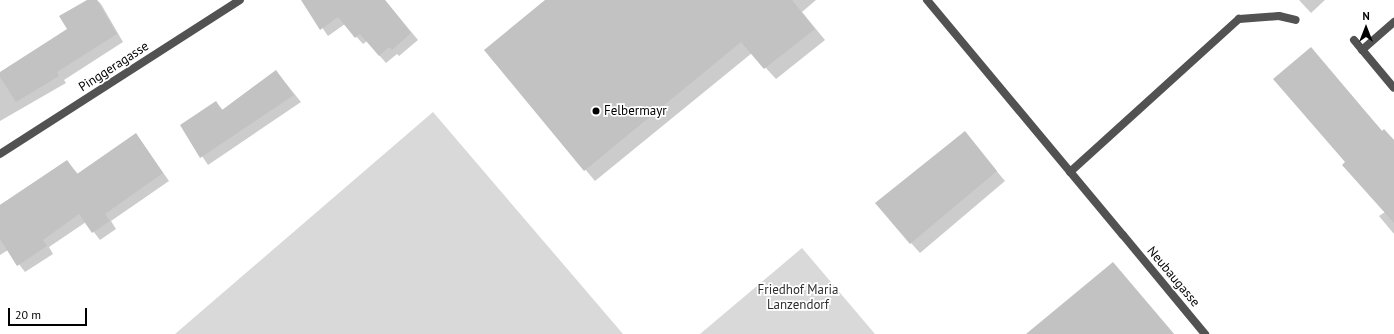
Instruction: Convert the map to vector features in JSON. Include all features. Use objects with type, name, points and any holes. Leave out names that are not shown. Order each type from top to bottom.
[{"type":"street","name":"Pinggeragasse","points":[[0,154],[240,0]]},
{"type":"street","name":"Neubaugasse","points":[[927,0],[1205,334]]},
{"type":"street","points":[[1070,172],[1239,19],[1279,16],[1296,20]]},
{"type":"street","points":[[1362,50],[1394,22]]},
{"type":"street","points":[[1354,40],[1394,88]]},
{"type":"green space","points":[[433,112],[623,334],[175,334]]},
{"type":"green space","name":"Friedhof Maria Lanzendorf","points":[[802,248],[875,334],[700,334]]},
{"type":"building","points":[[87,0],[97,0],[117,34],[57,72],[59,76],[16,102],[0,77],[0,72],[67,29],[59,16]]},
{"type":"building","points":[[301,0],[385,0],[411,33],[392,50],[389,47],[379,56],[360,34],[355,38],[338,17],[320,30]]},
{"type":"building","name":"Felbermayr","points":[[545,0],[792,0],[815,29],[764,69],[741,42],[584,171],[484,50]]},
{"type":"building","points":[[1311,47],[1382,131],[1384,129],[1394,140],[1394,223],[1342,165],[1345,162],[1273,79]]},
{"type":"building","points":[[276,70],[294,95],[200,158],[180,125],[216,101],[222,110]]},
{"type":"building","points":[[965,131],[997,171],[910,244],[875,203]]},
{"type":"building","points":[[136,133],[163,173],[105,214],[110,221],[92,233],[79,214],[43,240],[47,246],[17,266],[0,239],[0,205],[67,160],[77,174]]},
{"type":"building","points":[[1113,262],[1174,334],[1026,334]]},
{"type":"place","name":"Felbermayr","points":[[596,111]]}]
